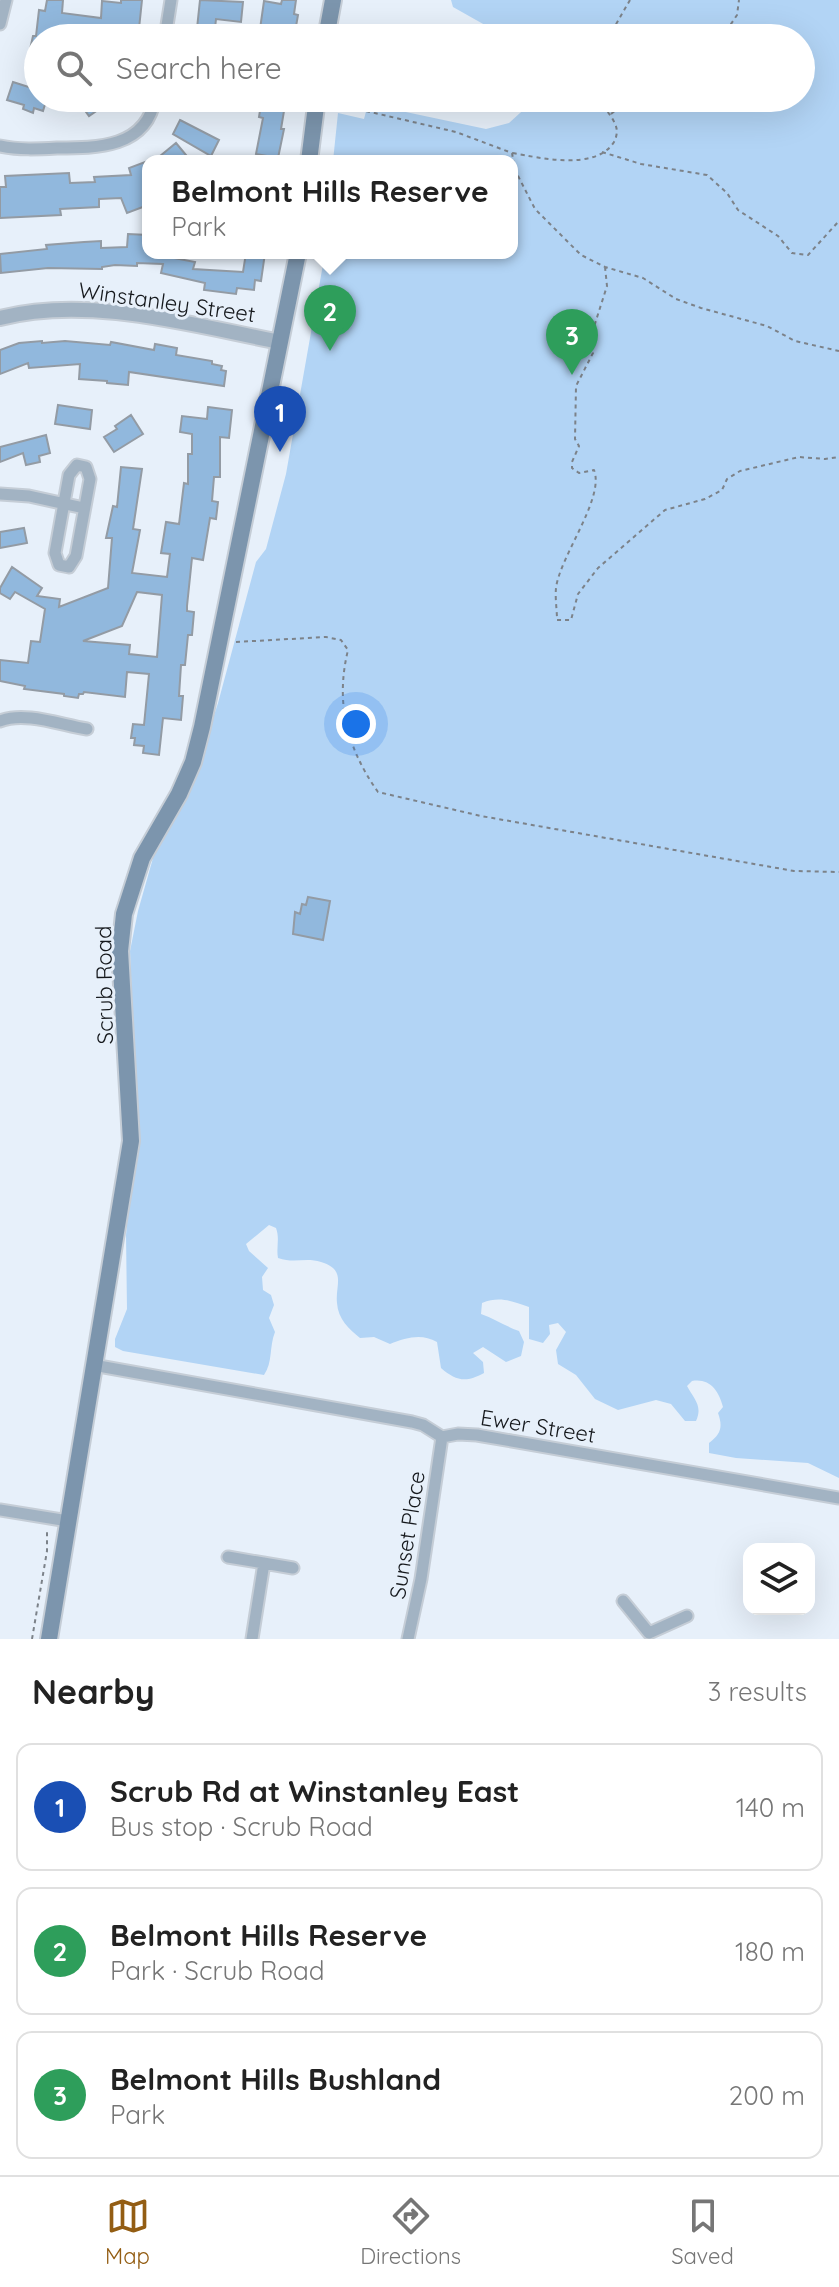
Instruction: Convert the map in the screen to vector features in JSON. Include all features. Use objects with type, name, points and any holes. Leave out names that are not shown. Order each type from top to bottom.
[{"type":"main road","points":[[329,24],[333,0]]},
{"type":"main road","points":[[310,155],[315,112]]},
{"type":"main road","name":"Scrub Road","points":[[49,1639],[131,1141],[120,951],[124,914],[142,858],[179,794],[193,762],[297,259]]},
{"type":"street","points":[[0,24],[6,0]]},
{"type":"street","points":[[167,24],[171,0]]},
{"type":"street","points":[[0,146],[14,149],[97,148],[118,144],[133,134],[149,112]]},
{"type":"street","name":"Winstanley Street","points":[[0,318],[21,312],[71,309],[127,314],[280,342]]},
{"type":"street","points":[[77,465],[86,467],[90,479],[76,556],[69,567],[59,565],[55,553],[64,503],[69,475],[77,465]]},
{"type":"street","points":[[0,494],[84,508]]},
{"type":"street","points":[[0,721],[9,718],[31,719],[87,729]]},
{"type":"street","name":"Ewer Street","points":[[93,1365],[412,1422],[442,1437],[477,1435],[839,1498]]},
{"type":"street","name":"Sunset Place","points":[[408,1639],[421,1579],[442,1437]]},
{"type":"street","points":[[0,1510],[68,1521]]},
{"type":"street","points":[[228,1557],[293,1568]]},
{"type":"street","points":[[252,1639],[264,1563]]},
{"type":"street","points":[[623,1601],[649,1636],[687,1616]]},
{"type":"path","points":[[616,24],[630,0]]},
{"type":"path","points":[[731,24],[737,15],[739,0]]},
{"type":"path","points":[[370,112],[456,132],[512,153],[562,161],[590,158],[612,146],[617,135],[616,124],[608,112]]},
{"type":"path","points":[[610,115],[614,112]]},
{"type":"path","points":[[602,152],[641,164],[707,175],[727,193],[738,210],[778,236],[792,253],[808,255],[839,221]]},
{"type":"path","points":[[518,176],[535,209],[581,255],[605,267],[643,278],[676,299],[767,326],[795,341],[839,351]]},
{"type":"path","points":[[605,267],[607,286],[592,333],[593,353],[576,386],[575,439],[579,446],[572,462],[572,468],[579,473],[594,470],[596,492],[556,587],[557,620],[571,620],[578,594],[598,568],[665,510],[705,499],[722,490],[727,479],[740,471],[799,457],[839,457]]},
{"type":"path","points":[[219,643],[326,637],[341,640],[348,650],[342,685],[347,733],[361,768],[378,792],[481,816],[794,871],[839,872]]},
{"type":"path","points":[[32,1639],[47,1551],[49,1518]]},
{"type":"shaded area","points":[[451,0],[839,0],[839,1478],[808,1463],[709,1453],[709,1443],[720,1430],[718,1413],[723,1407],[716,1391],[704,1382],[692,1381],[687,1386],[698,1407],[696,1421],[685,1421],[671,1404],[656,1400],[618,1410],[595,1399],[576,1375],[558,1364],[556,1350],[566,1332],[558,1323],[549,1325],[550,1334],[543,1343],[529,1339],[529,1307],[517,1303],[488,1301],[482,1303],[481,1314],[519,1331],[524,1342],[521,1356],[506,1362],[483,1347],[473,1353],[483,1362],[484,1373],[472,1378],[456,1378],[441,1368],[437,1342],[431,1339],[414,1337],[390,1344],[374,1337],[360,1338],[339,1314],[338,1279],[334,1269],[315,1261],[278,1258],[276,1228],[269,1225],[246,1244],[249,1251],[268,1268],[262,1277],[263,1290],[271,1295],[274,1305],[269,1318],[275,1332],[264,1375],[123,1351],[115,1347],[115,1339],[127,1309],[126,1235],[137,1118],[130,951],[155,851],[192,783],[218,703],[256,562],[266,549],[286,474],[324,259],[518,259],[518,155],[334,155],[338,113],[364,119],[366,112],[406,112],[486,129],[509,123],[521,112],[815,112],[815,24],[483,24],[453,7]]},
{"type":"building","points":[[47,0],[63,0],[62,13],[101,18],[102,1],[121,3],[121,0],[142,0],[139,24],[37,24],[39,10],[45,11]]},
{"type":"building","points":[[200,0],[243,2],[241,22],[216,19],[215,24],[197,24]]},
{"type":"building","points":[[282,0],[296,0],[296,24],[261,24],[264,1],[281,4]]},
{"type":"building","points":[[13,82],[24,86],[24,105],[7,100]]},
{"type":"building","points":[[260,112],[284,112],[279,155],[256,154],[263,118],[259,117]]},
{"type":"building","points":[[180,120],[219,140],[209,155],[173,134]]},
{"type":"building","points":[[176,143],[186,155],[161,155]]},
{"type":"building","points":[[142,163],[142,207],[127,213],[121,198],[99,199],[99,207],[60,209],[61,215],[0,218],[0,187],[6,187],[5,176],[69,173],[70,183],[95,182],[94,177],[131,175],[129,168]]},
{"type":"building","points":[[128,234],[142,235],[142,259],[195,262],[193,269],[243,272],[245,259],[264,259],[261,281],[255,280],[254,290],[237,288],[236,294],[204,290],[205,283],[161,273],[163,264],[137,263],[137,266],[115,265],[102,269],[48,268],[1,273],[0,254],[47,249],[46,245],[101,241],[101,248],[127,247]]},
{"type":"building","points":[[42,341],[110,345],[111,342],[154,350],[155,344],[177,348],[176,355],[212,361],[212,364],[222,366],[221,370],[226,371],[224,386],[129,372],[128,385],[79,379],[80,364],[29,368],[28,363],[0,374],[0,350],[19,343]]},
{"type":"building","points":[[58,405],[92,410],[90,429],[55,424]]},
{"type":"building","points":[[208,407],[232,410],[229,438],[220,437],[220,477],[214,477],[212,501],[218,502],[216,519],[210,518],[203,560],[192,558],[187,611],[194,612],[185,665],[181,665],[181,720],[163,718],[159,755],[143,753],[144,746],[134,745],[135,738],[131,738],[133,724],[144,725],[149,674],[127,672],[125,697],[84,692],[78,698],[24,689],[25,686],[0,681],[0,660],[28,663],[31,641],[40,642],[45,609],[15,592],[10,599],[0,593],[0,588],[12,567],[42,588],[37,596],[60,599],[59,607],[108,588],[112,538],[106,538],[113,506],[117,507],[121,467],[142,469],[133,529],[140,530],[132,573],[167,577],[170,554],[161,553],[166,522],[179,524],[184,483],[188,484],[188,454],[192,454],[192,434],[180,432],[182,416],[207,419]],"holes":[[[137,592],[162,595],[157,657],[129,654],[130,645],[83,641],[122,626]]]},
{"type":"building","points":[[131,415],[143,434],[114,452],[104,437]]},
{"type":"building","points":[[46,435],[50,453],[39,456],[40,462],[26,465],[23,453],[0,462],[0,447]]},
{"type":"building","points":[[24,528],[27,543],[0,548],[0,532]]},
{"type":"building","points":[[308,897],[330,901],[323,940],[293,934],[295,912],[300,914],[302,904],[306,905]]},
{"type":"place","name":"Belmont Hills Reserve","points":[[330,351]]},
{"type":"place","name":"Belmont Hills Bushland","points":[[572,375]]},
{"type":"place","name":"Scrub Rd at Winstanley East","points":[[280,452]]}]
